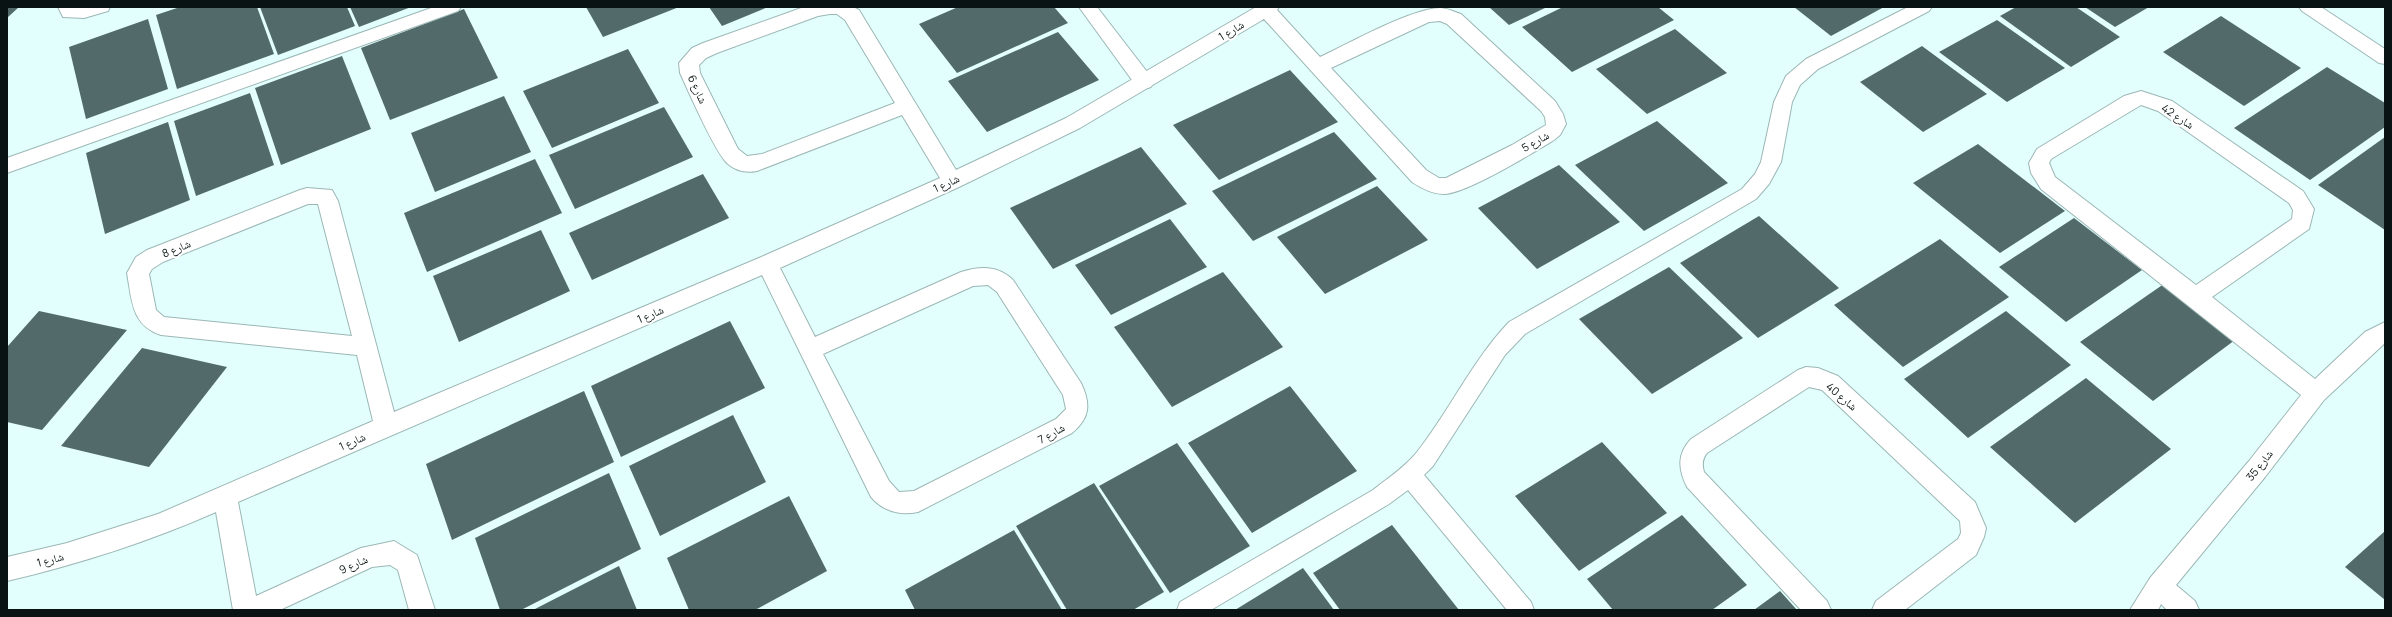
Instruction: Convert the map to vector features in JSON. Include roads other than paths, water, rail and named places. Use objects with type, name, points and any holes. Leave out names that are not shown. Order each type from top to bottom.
[{"type":"street","points":[[67,7],[70,12],[76,13],[101,7]]},
{"type":"street","name":"شارع 6","points":[[906,106],[769,159],[745,165],[738,163],[730,154],[690,73],[689,63],[699,53],[710,48],[815,10],[836,7],[844,9],[852,15],[952,181]]},
{"type":"street","name":"شارع 5","points":[[1268,8],[1317,66],[1419,176],[1431,184],[1449,186],[1538,141],[1554,130],[1556,123],[1555,115],[1548,106],[1454,19],[1442,14],[1426,16],[1317,66]]},
{"type":"street","name":"شارع 1","points":[[7,569],[67,555],[162,524],[386,426],[767,264],[952,181],[1073,123],[1268,8]]},
{"type":"street","name":"شارع 42","points":[[2196,296],[2302,223],[2304,209],[2296,197],[2165,106],[2149,99],[2141,98],[2131,101],[2044,154],[2039,163],[2041,173],[2048,183],[2196,296],[2316,393]]},
{"type":"street","name":"شارع 8","points":[[366,347],[152,324],[147,316],[138,272],[144,263],[155,256],[307,196],[326,196],[366,347],[386,426]]},
{"type":"street","name":"شارع 7","points":[[767,264],[809,350],[880,489],[887,498],[897,504],[908,504],[918,501],[1064,426],[1075,418],[1078,409],[1078,402],[1073,390],[1005,286],[1000,280],[984,275],[970,278],[809,350]]},
{"type":"street","name":"شارع 35","points":[[2143,610],[2159,586],[2257,469],[2316,393],[2373,339],[2385,331]]},
{"type":"street","name":"شارع 40","points":[[1818,610],[1695,479],[1691,470],[1693,452],[1700,446],[1806,378],[1818,378],[1830,383],[1966,510],[1972,518],[1974,528],[1973,537],[1967,547],[1885,610]]},
{"type":"street","points":[[225,497],[246,610]]},
{"type":"street","name":"شارع 9","points":[[253,610],[370,556],[394,553],[408,563],[422,610]]},
{"type":"street","points":[[2159,586],[2186,610]]},
{"type":"lane","points":[[7,166],[452,7]]},
{"type":"lane","points":[[1189,610],[1382,497],[1410,475],[1425,459],[1497,349],[1518,328],[1542,312],[1731,206],[1749,194],[1762,179],[1771,162],[1783,102],[1793,80],[1812,64],[1923,7]]},
{"type":"lane","points":[[2308,7],[2385,58]]},
{"type":"lane","points":[[1096,9],[1144,82]]},
{"type":"lane","points":[[1410,475],[1522,610]]}]
